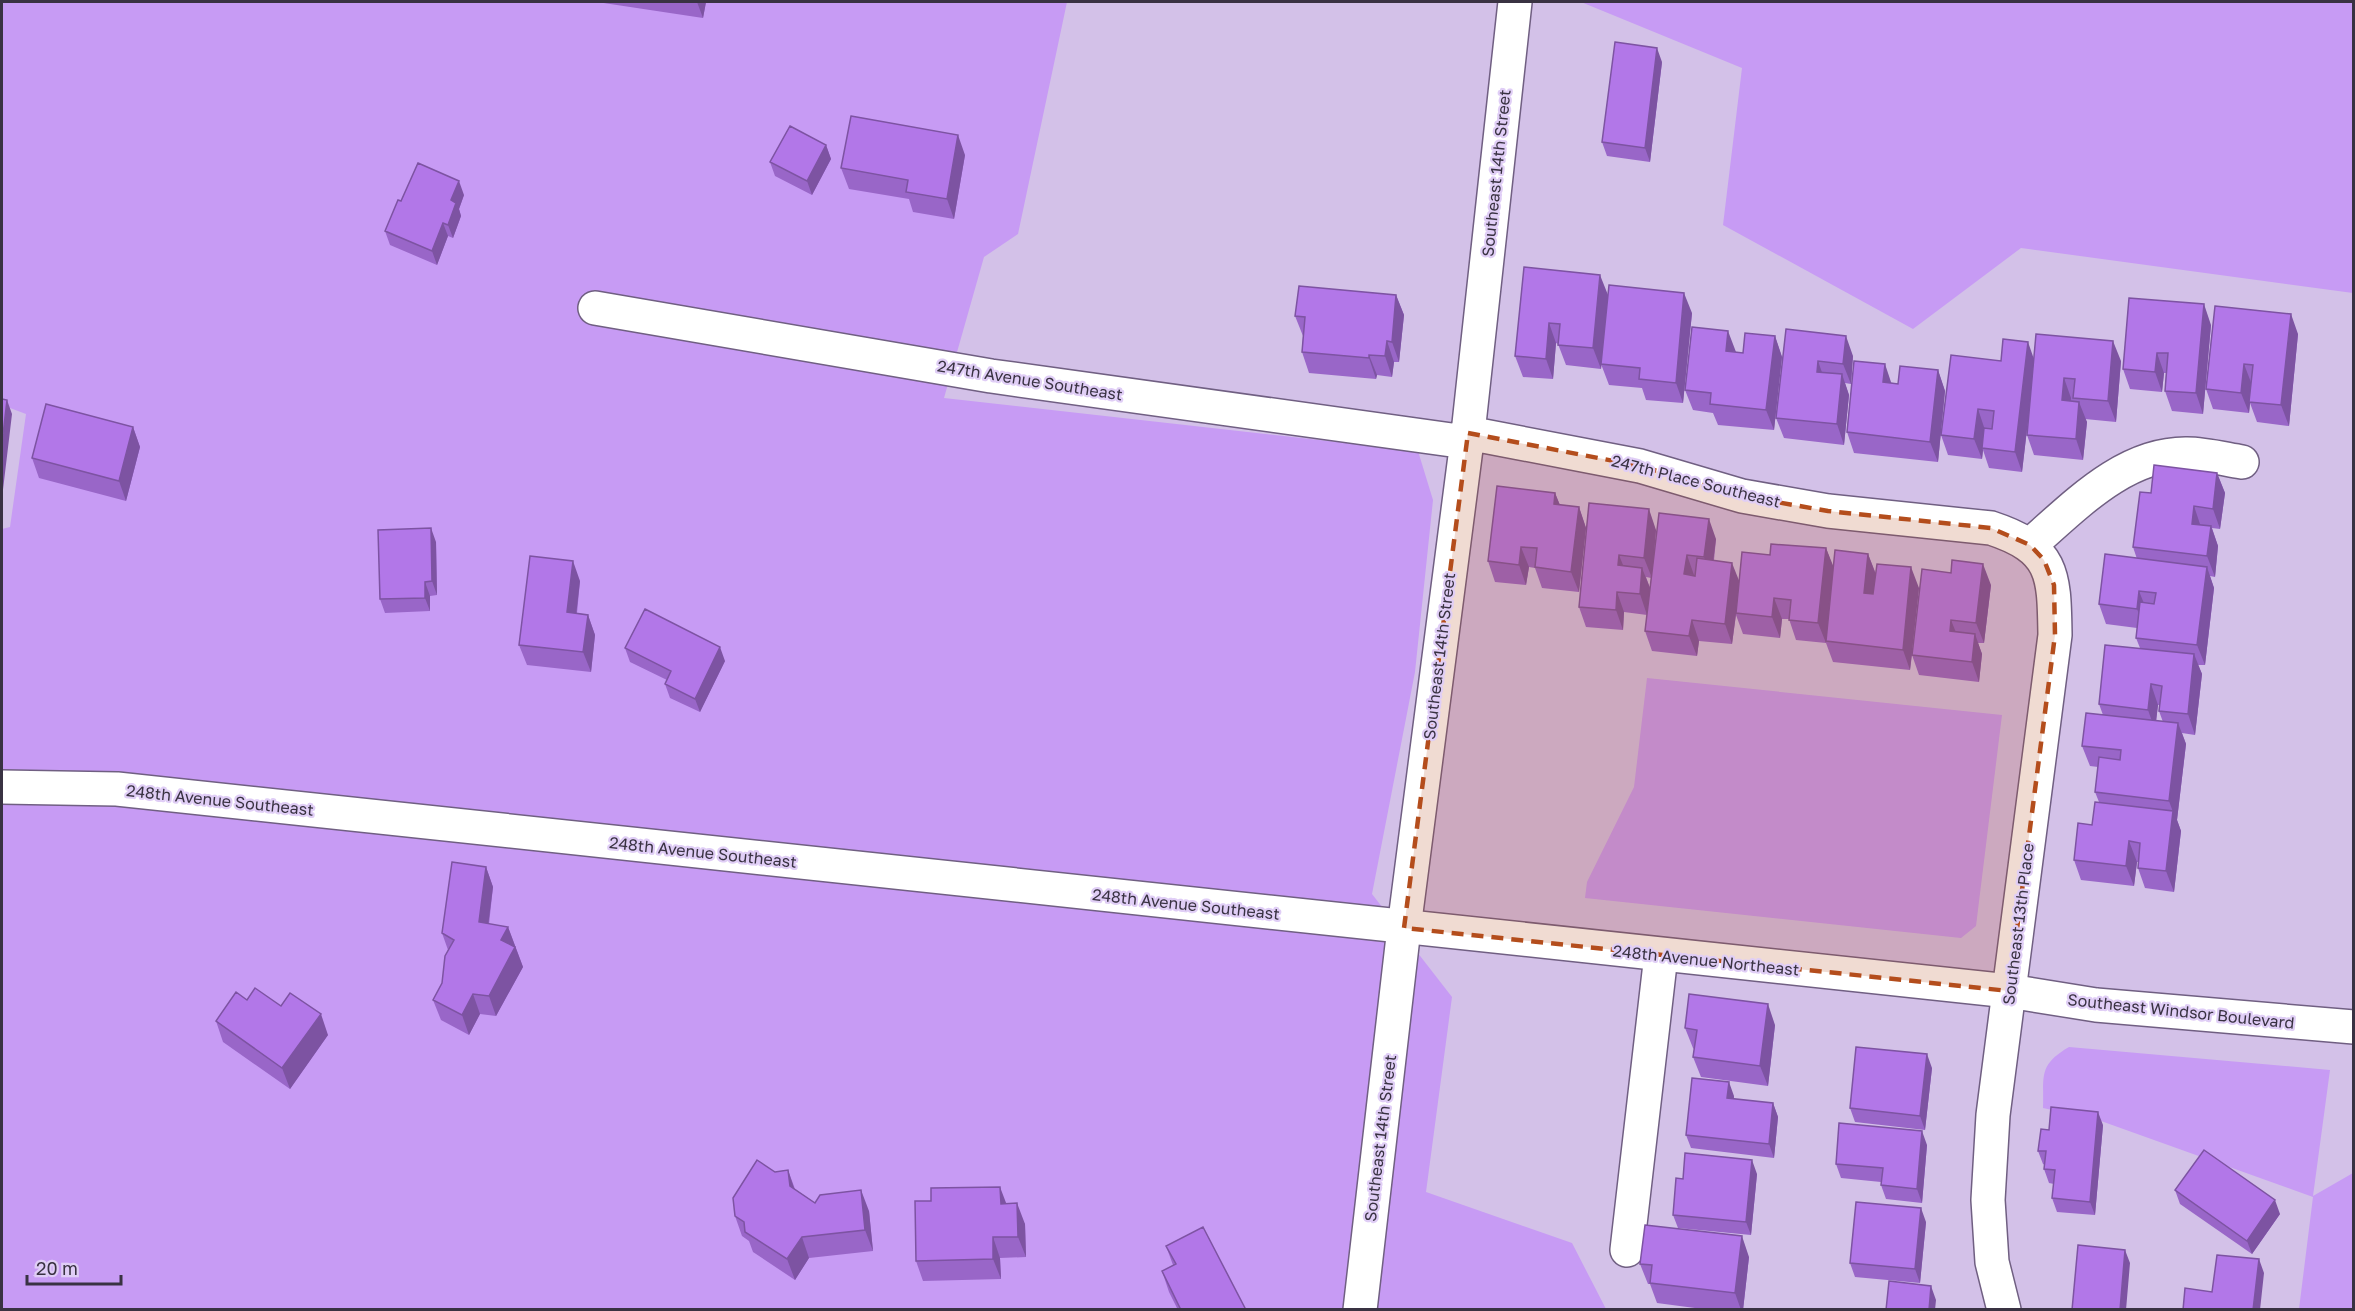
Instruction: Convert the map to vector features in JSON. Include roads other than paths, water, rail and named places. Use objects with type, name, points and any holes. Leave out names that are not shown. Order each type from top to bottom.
[{"type":"street","name":"Southeast 14th Street","points":[[1360,1310],[1404,928],[1467,438],[1515,2]]},
{"type":"street","name":"247th Avenue Southeast","points":[[595,308],[991,376],[1467,438]]},
{"type":"street","name":"247th Place Southeast","points":[[1467,438],[1640,466],[1742,495],[1796,506],[1991,528],[2030,545]]},
{"type":"street","points":[[2030,545],[2112,478],[2152,458],[2187,454],[2242,462]]},
{"type":"street","name":"Southeast 13th Place","points":[[2004,1310],[1992,1262],[1988,1200],[1993,1115],[2055,636],[2054,585],[2044,560],[2030,545]]},
{"type":"street","name":"248th Avenue Southeast","points":[[2,787],[117,789],[1404,928]]},
{"type":"street","name":"248th Avenue Northeast","points":[[1404,928],[2009,991]]},
{"type":"street","points":[[1627,1250],[1661,955]]},
{"type":"street","name":"Southeast Windsor Boulevard","points":[[2009,991],[2096,1005],[2354,1028]]}]
